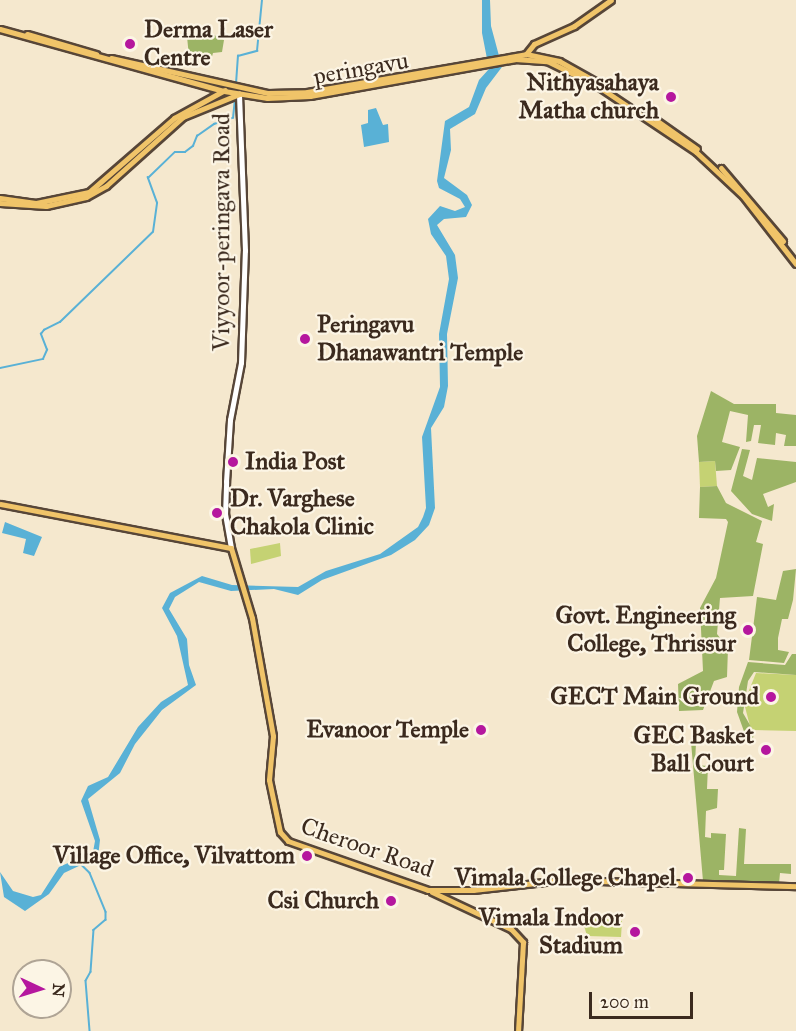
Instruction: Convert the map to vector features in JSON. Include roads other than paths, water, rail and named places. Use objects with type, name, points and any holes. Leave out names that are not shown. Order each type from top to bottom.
[{"type":"main road","points":[[526,56],[534,44],[574,26],[611,0]]},
{"type":"main road","points":[[0,28],[237,93],[287,94],[503,58],[549,57],[587,76],[696,148],[738,184],[796,258]]},
{"type":"main road","points":[[526,56],[583,77],[696,152],[743,196],[796,264]]},
{"type":"main road","name":"peringavu","points":[[237,93],[301,98],[487,62]]},
{"type":"main road","points":[[0,198],[46,202],[89,192],[174,118],[225,88]]},
{"type":"main road","points":[[0,203],[46,206],[86,197],[106,186],[183,117],[237,93]]},
{"type":"main road","points":[[0,504],[231,548]]},
{"type":"main road","name":"Cheroor Road","points":[[231,548],[246,593],[273,736],[269,780],[280,832],[293,844],[428,890],[570,880],[796,886]]},
{"type":"main road","points":[[428,890],[512,929],[523,942],[518,1031]]},
{"type":"street","name":"Viyyoor-peringava Road","points":[[231,548],[225,515],[226,475],[230,420],[241,363],[245,263],[237,93]]},
{"type":"water","points":[[482,0],[490,0],[491,26],[502,67],[486,88],[475,114],[450,129],[451,150],[444,178],[467,195],[472,205],[466,217],[444,219],[437,225],[455,255],[458,278],[447,334],[448,386],[444,407],[431,428],[435,508],[429,525],[415,540],[391,555],[322,580],[298,595],[274,589],[231,591],[199,582],[175,597],[169,609],[187,639],[189,665],[196,685],[162,710],[135,744],[120,773],[88,799],[100,840],[98,857],[64,873],[49,894],[25,911],[4,897],[0,872],[13,891],[33,897],[41,895],[59,867],[93,852],[95,841],[81,801],[88,786],[108,777],[138,727],[161,702],[188,685],[177,636],[162,608],[170,593],[202,576],[232,585],[298,587],[326,571],[380,554],[418,527],[426,508],[422,437],[440,387],[439,334],[449,279],[446,256],[431,234],[428,219],[440,206],[455,211],[465,207],[460,199],[439,188],[437,181],[445,121],[469,107],[479,80],[489,69],[482,33]]},
{"type":"water","points":[[376,108],[383,125],[388,124],[389,142],[364,147],[361,125],[368,123],[368,110]]},
{"type":"water","points":[[5,522],[42,537],[34,556],[23,553],[26,539],[2,533]]},
{"type":"waterway","points":[[236,84],[238,56],[257,51],[262,0]]},
{"type":"waterway","points":[[0,368],[43,359],[47,350],[41,334],[44,330],[60,322],[153,232],[157,203],[148,178],[175,152],[185,152],[193,146],[197,136],[214,124],[233,118],[235,98]]},
{"type":"waterway","points":[[82,865],[90,873],[106,912],[106,920],[94,930],[91,972],[86,981],[90,1031]]},
{"type":"place","name":"Derma Laser Centre","points":[[130,44]]},
{"type":"place","name":"Nithyasahaya Matha church","points":[[671,97]]},
{"type":"place","name":"Peringavu Dhanawantri Temple","points":[[305,339]]},
{"type":"place","name":"India Post","points":[[233,462]]},
{"type":"place","name":"Dr. Varghese Chakola Clinic","points":[[217,513]]},
{"type":"place","name":"Govt. Engineering College, Thrissur","points":[[748,630]]},
{"type":"place","name":"GECT Main Ground","points":[[771,697]]},
{"type":"place","name":"Evanoor Temple","points":[[481,730]]},
{"type":"place","name":"GEC Basket Ball Court","points":[[766,750]]},
{"type":"place","name":"Village Office, Vilvattom","points":[[307,856]]},
{"type":"place","name":"Vimala College Chapel","points":[[688,878]]},
{"type":"place","name":"Csi Church","points":[[391,901]]},
{"type":"place","name":"Vimala Indoor Stadium","points":[[635,932]]}]
